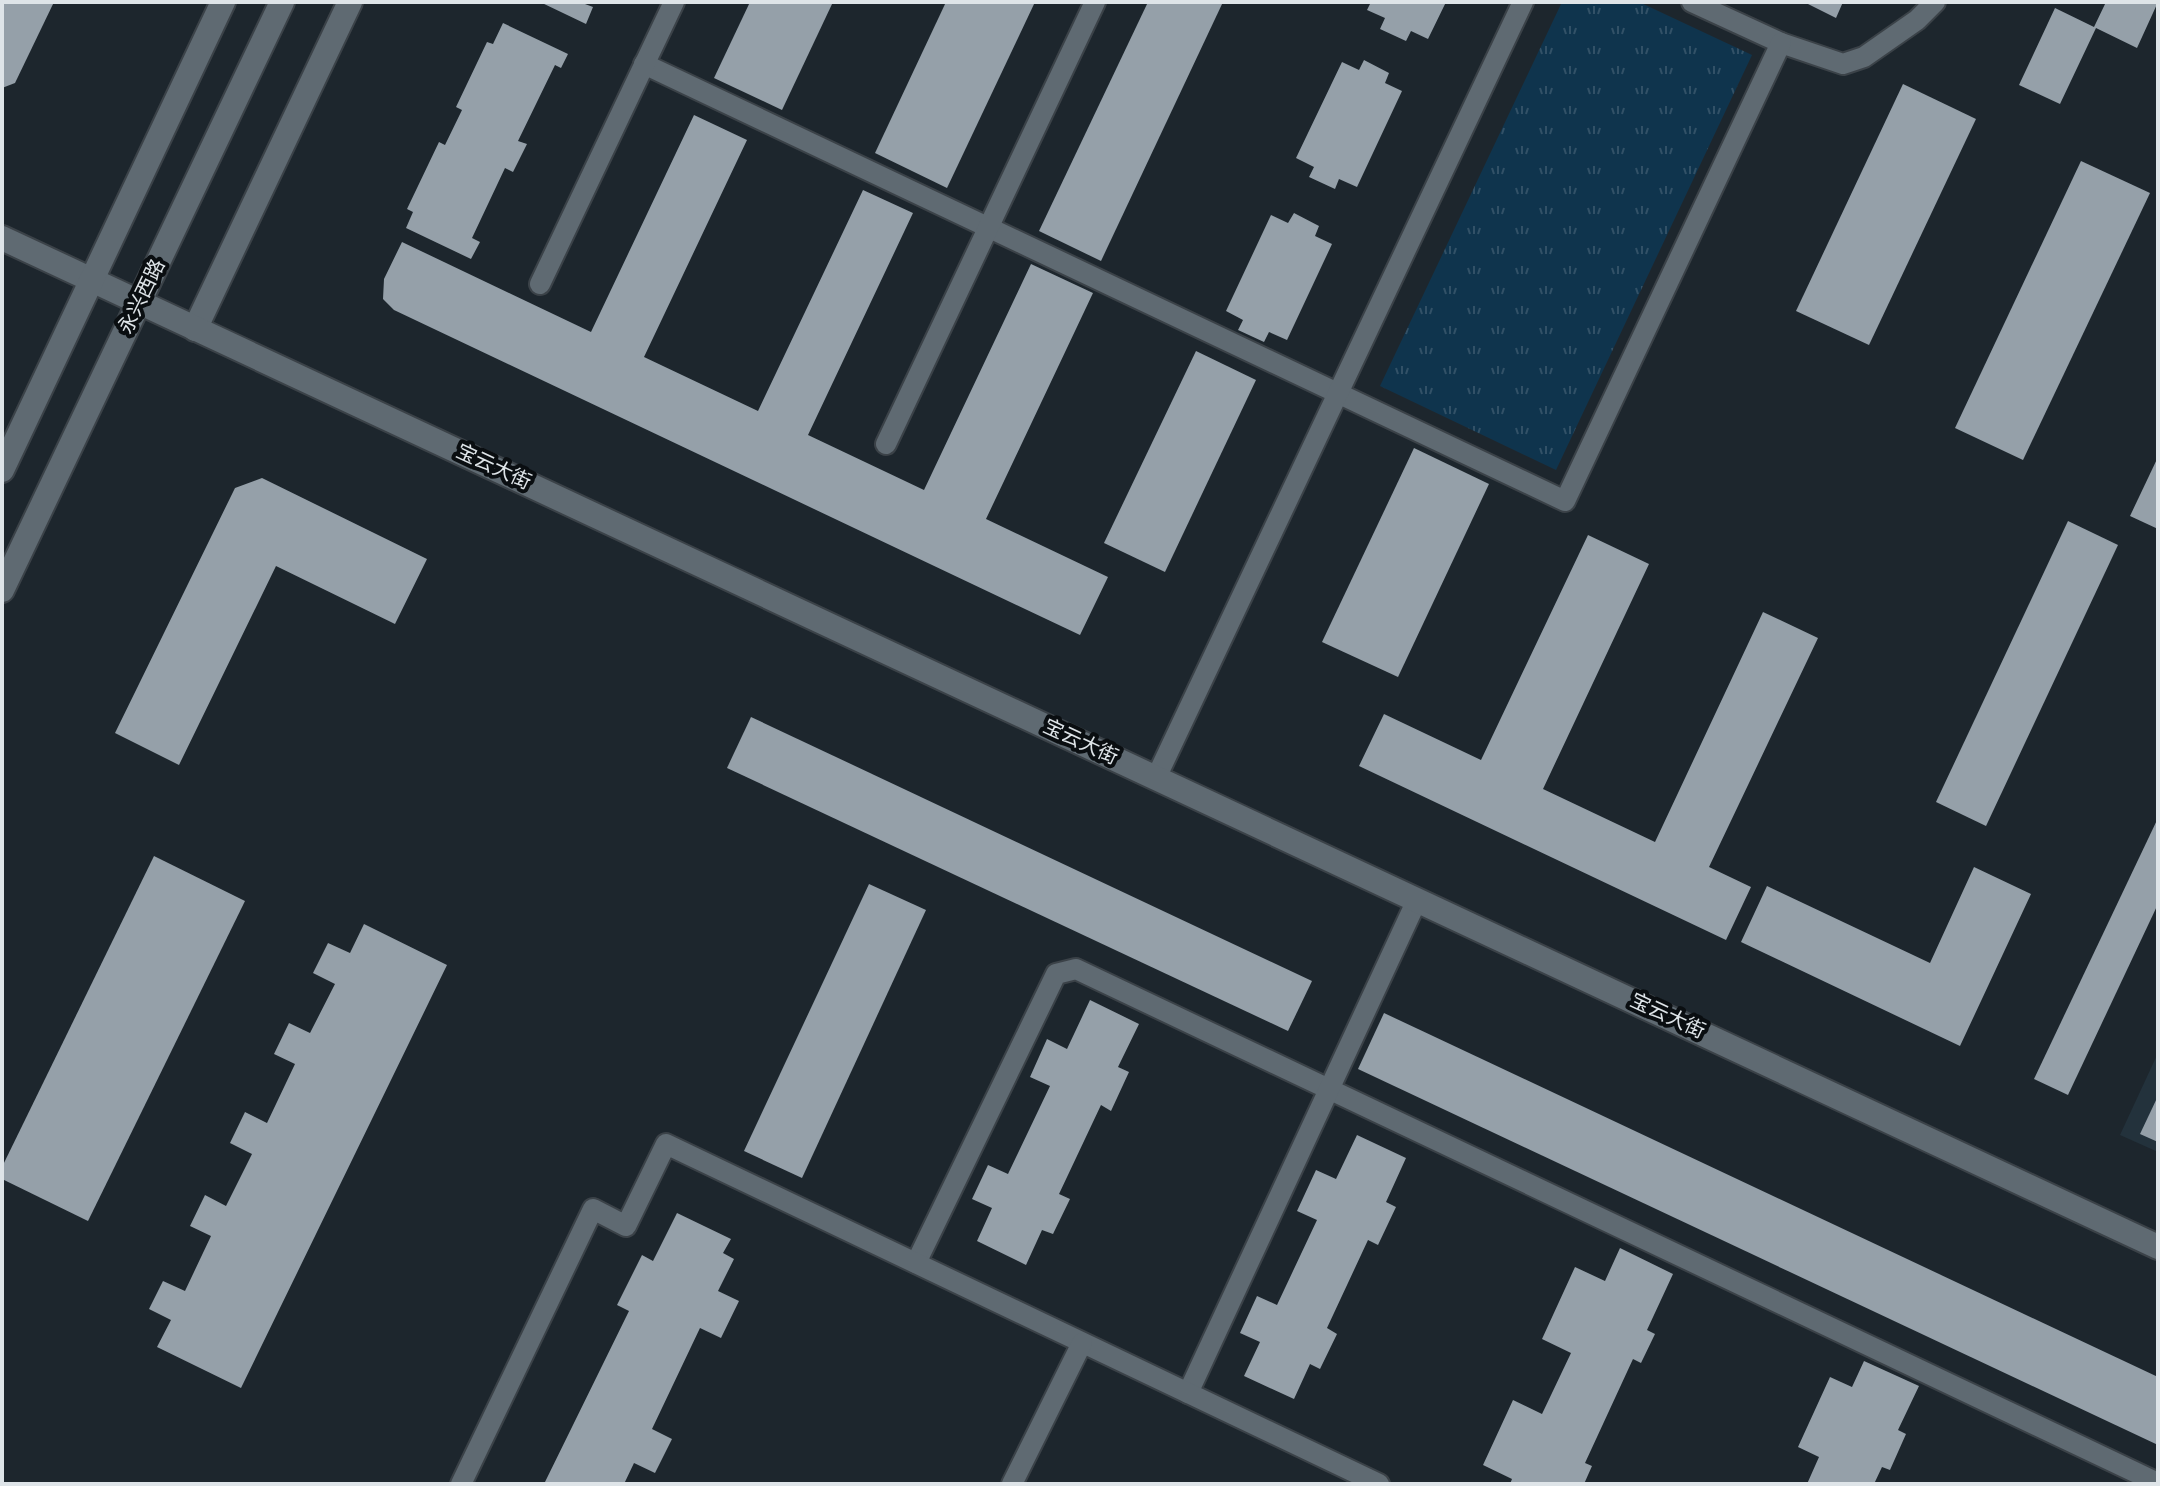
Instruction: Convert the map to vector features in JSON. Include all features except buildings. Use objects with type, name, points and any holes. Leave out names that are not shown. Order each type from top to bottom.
[{"type":"street","points":[[2,470],[223,2]]},
{"type":"street","name":"永兴西路","points":[[2,590],[282,2]]},
{"type":"street","points":[[195,329],[350,2]]},
{"type":"street","name":"宝云大街","points":[[2,238],[2158,1247]]},
{"type":"lane","points":[[540,284],[674,2]]},
{"type":"lane","points":[[886,444],[1095,2]]},
{"type":"lane","points":[[1156,778],[1523,2]]},
{"type":"lane","points":[[1692,2],[1781,43],[1843,64],[1864,57],[1917,20],[1935,2]]},
{"type":"lane","points":[[644,64],[1565,501],[1781,43]]},
{"type":"lane","points":[[1188,1393],[1417,900]]},
{"type":"lane","points":[[916,1263],[1056,974],[1076,969],[2158,1483]]},
{"type":"lane","points":[[461,1484],[593,1209],[626,1226],[666,1144],[1379,1484]]},
{"type":"lane","points":[[1012,1484],[1082,1343]]},
{"type":"shaded area","points":[[2158,1053],[2158,1152],[2120,1135]]},
{"type":"green space","points":[[1562,2],[1639,2],[1752,55],[1556,470],[1380,386]]}]
